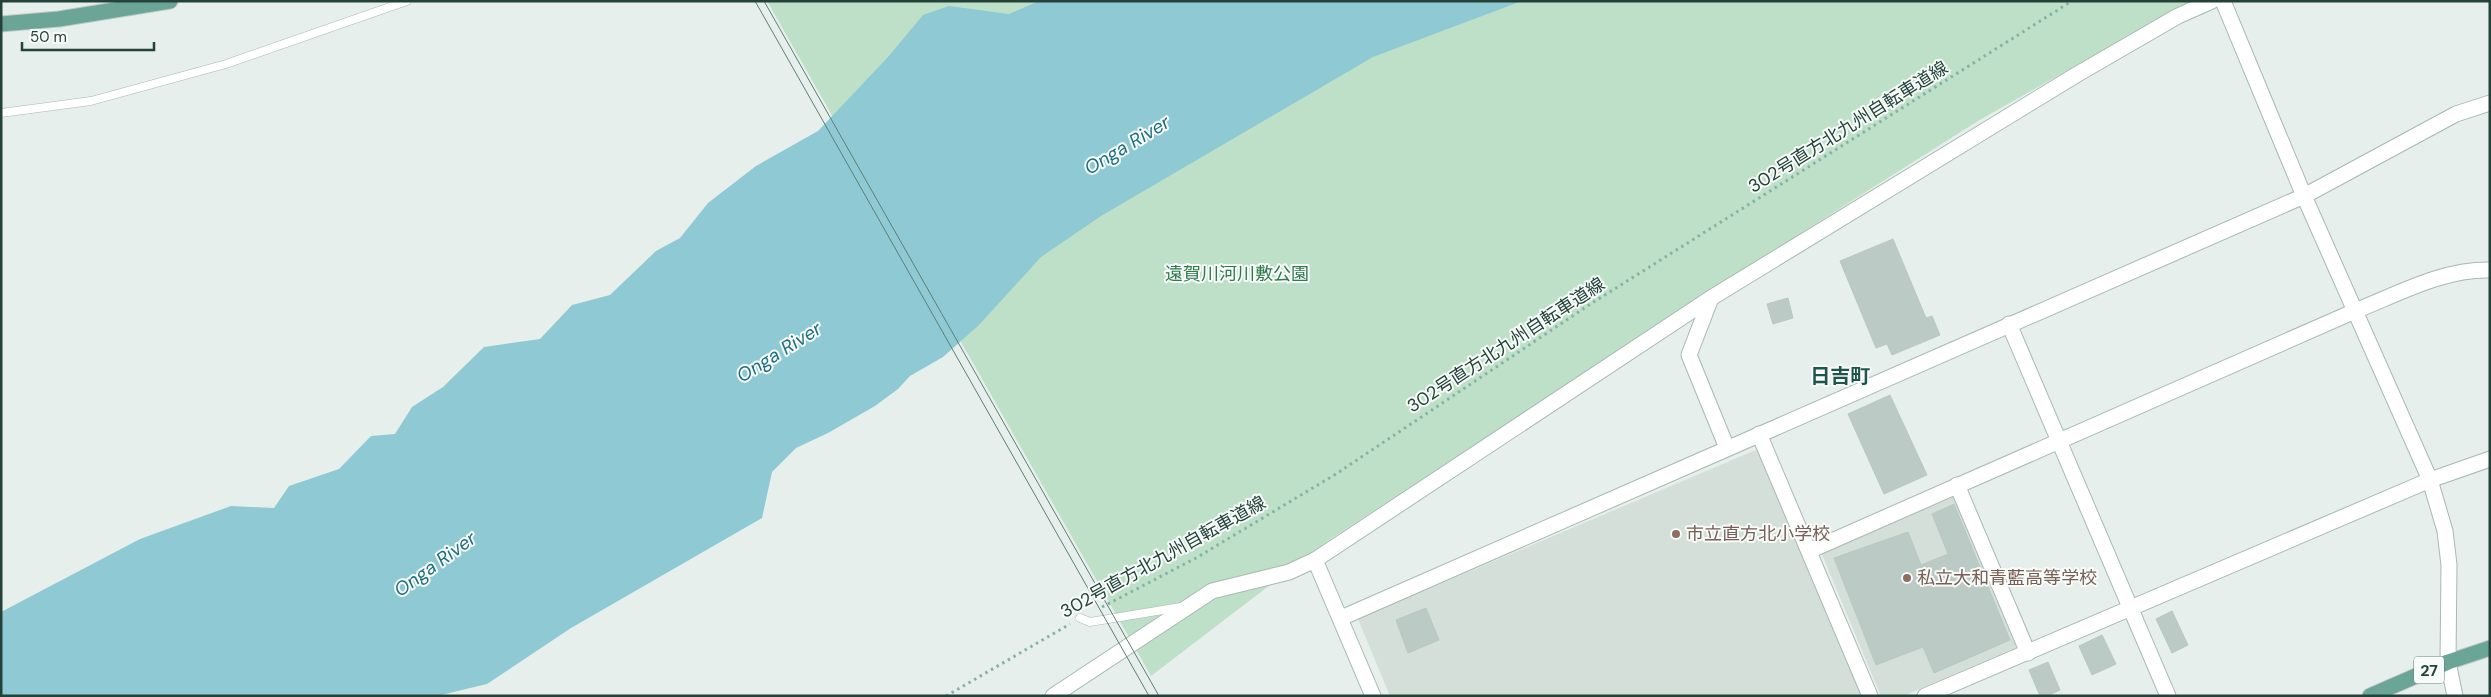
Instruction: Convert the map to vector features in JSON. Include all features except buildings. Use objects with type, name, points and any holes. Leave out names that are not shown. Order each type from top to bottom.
[{"type":"main road","points":[[1,24],[170,1]]},
{"type":"main road","name":"27","points":[[2370,696],[2448,662],[2490,648]]},
{"type":"street","points":[[1053,696],[1212,591],[1289,572],[1315,560],[1711,298],[2076,75],[2178,16],[2212,1]]},
{"type":"street","points":[[2223,1],[2304,196],[2430,480],[2445,531],[2449,565],[2448,662],[2455,696]]},
{"type":"street","points":[[1341,618],[2304,196],[2456,114],[2490,103]]},
{"type":"street","points":[[1809,551],[2355,311],[2444,276],[2476,270],[2490,270]]},
{"type":"street","points":[[1711,298],[1689,355],[1727,448]]},
{"type":"street","points":[[2010,324],[2168,696]]},
{"type":"street","points":[[1759,434],[1870,696]]},
{"type":"street","points":[[1925,696],[2430,480],[2490,459]]},
{"type":"street","points":[[1957,485],[2028,653]]},
{"type":"street","points":[[1315,560],[1373,696]]},
{"type":"lane","points":[[1,113],[92,101],[217,66],[407,1]]},
{"type":"lane","points":[[1080,618],[1090,622],[1190,605]]},
{"type":"path","name":"302号直方北九州自転車道線","points":[[946,696],[1080,618],[1196,558],[1336,474],[1589,305],[2072,1]]},
{"type":"shaded area","name":"市立直方北小学校","points":[[1758,449],[1862,696],[1390,696],[1358,619]]},
{"type":"shaded area","points":[[1956,496],[2018,647],[1903,696],[1881,696],[1821,552]]},
{"type":"green space","name":"遠賀川河川敷公園","points":[[767,1],[2190,1],[1978,121],[1714,288],[1329,540],[1151,676]]},
{"type":"water","name":"Onga River","points":[[1039,1],[1522,1],[1373,57],[1101,216],[1041,257],[979,325],[943,357],[910,376],[898,389],[875,406],[828,433],[796,448],[772,472],[762,518],[571,628],[487,684],[437,696],[1,696],[1,612],[140,539],[231,506],[274,508],[289,486],[339,469],[371,436],[395,434],[412,407],[443,387],[484,347],[540,339],[572,305],[610,295],[656,251],[680,238],[708,203],[756,166],[818,131],[888,57],[923,15],[949,6],[1009,14]]},
{"type":"tram line","points":[[755,1],[1149,696]]},
{"type":"tram line","points":[[764,1],[1159,696]]},
{"type":"place","name":"市立直方北小学校","points":[[1676,534]]},
{"type":"place","name":"私立大和青藍高等学校","points":[[1907,578]]},
{"type":"district","name":"日吉町","points":[[1840,376]]}]
